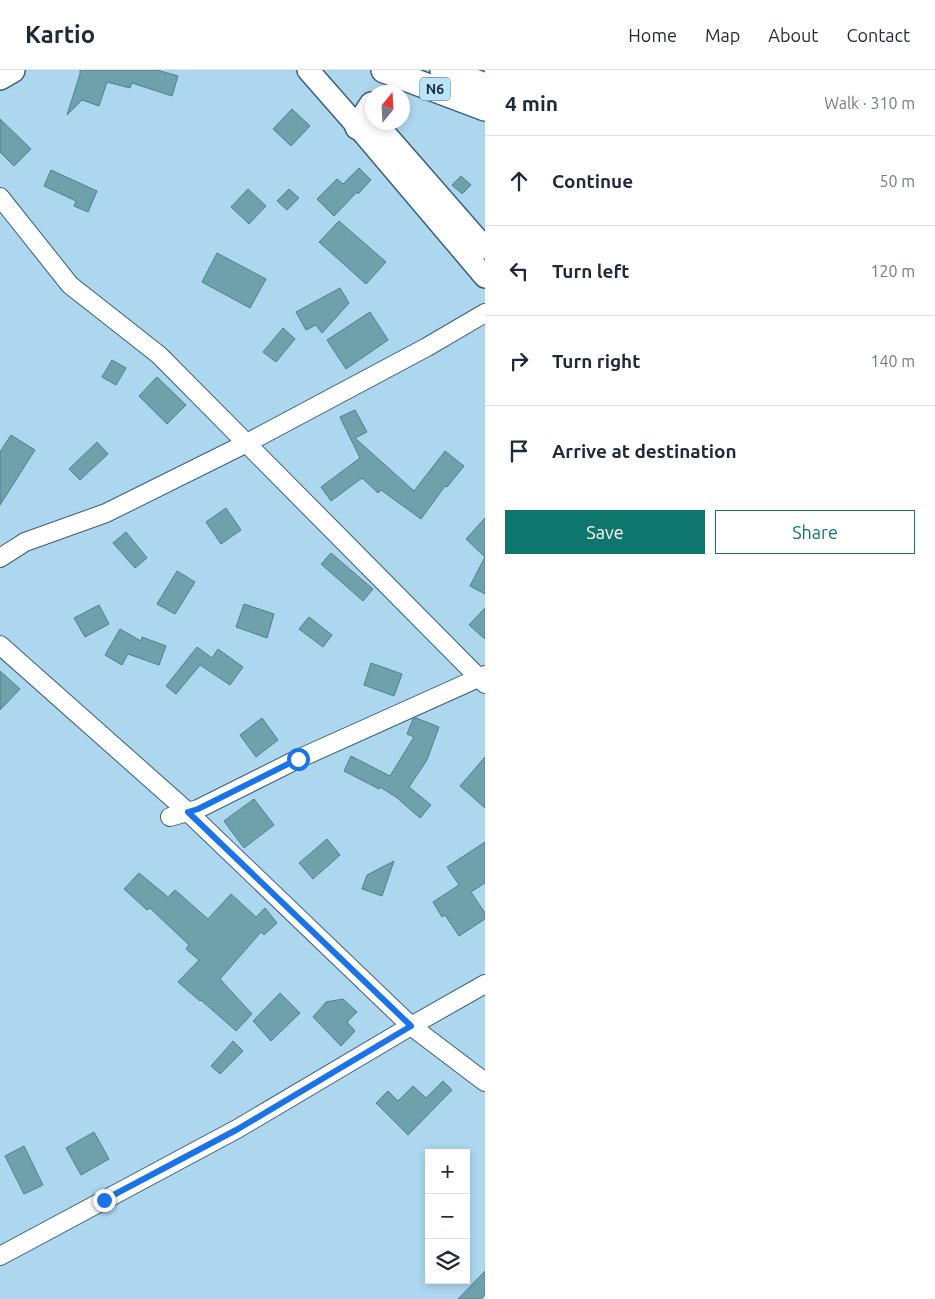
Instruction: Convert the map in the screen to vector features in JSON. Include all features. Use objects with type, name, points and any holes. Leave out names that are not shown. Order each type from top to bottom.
[{"type":"highway","points":[[0,77],[12,70]]},
{"type":"highway","name":"N6","points":[[443,70],[485,86]]},
{"type":"highway","name":"N6","points":[[389,77],[485,108]]},
{"type":"main road","points":[[308,70],[365,115]]},
{"type":"main road","points":[[326,70],[365,114]]},
{"type":"main road","points":[[378,130],[485,277]]},
{"type":"main road","points":[[380,130],[485,248]]},
{"type":"street","points":[[0,197],[70,285],[159,355],[483,679],[298,759],[198,809],[170,817]]},
{"type":"street","points":[[0,558],[25,542],[106,513],[247,443],[427,347],[485,313]]},
{"type":"street","points":[[0,645],[188,812],[411,1026],[485,1082]]},
{"type":"street","points":[[0,1256],[238,1129],[485,984]]},
{"type":"building","points":[[80,70],[157,70],[178,76],[172,96],[132,83],[130,88],[107,82],[99,106],[82,100],[67,115]]},
{"type":"building","points":[[292,109],[310,126],[291,146],[273,129]]},
{"type":"building","points":[[0,119],[31,149],[14,166],[0,152]]},
{"type":"building","points":[[359,168],[371,180],[334,216],[317,199],[337,179],[343,184]]},
{"type":"building","points":[[51,170],[97,191],[88,212],[74,206],[76,201],[44,186]]},
{"type":"building","points":[[461,176],[471,185],[462,194],[452,185]]},
{"type":"building","points":[[248,189],[266,206],[249,224],[231,207]]},
{"type":"building","points":[[289,189],[299,198],[287,210],[277,201]]},
{"type":"building","points":[[339,221],[386,262],[366,284],[319,242]]},
{"type":"building","points":[[217,253],[266,279],[250,308],[202,282]]},
{"type":"building","points":[[340,288],[349,303],[322,333],[316,325],[306,330],[296,312]]},
{"type":"building","points":[[370,312],[388,340],[346,369],[327,340]]},
{"type":"building","points":[[283,328],[295,339],[276,362],[263,352]]},
{"type":"building","points":[[112,360],[126,368],[116,385],[102,377]]},
{"type":"building","points":[[157,377],[186,405],[167,424],[139,396]]},
{"type":"building","points":[[355,410],[367,432],[355,438],[414,491],[445,451],[464,466],[447,487],[445,486],[421,519],[381,490],[378,493],[362,478],[331,501],[321,487],[360,458],[340,417]]},
{"type":"building","points":[[11,435],[35,450],[0,505],[0,452]]},
{"type":"building","points":[[97,442],[108,454],[80,480],[69,469]]},
{"type":"building","points":[[226,508],[241,530],[221,544],[206,522]]},
{"type":"building","points":[[485,518],[485,557],[466,539]]},
{"type":"building","points":[[126,532],[147,558],[135,568],[113,543]]},
{"type":"building","points":[[331,553],[373,589],[363,601],[321,564]]},
{"type":"building","points":[[485,557],[485,594],[470,586]]},
{"type":"building","points":[[177,571],[195,582],[175,614],[157,604]]},
{"type":"building","points":[[244,604],[274,614],[267,638],[236,627]]},
{"type":"building","points":[[99,605],[109,624],[85,637],[74,618]]},
{"type":"building","points":[[485,608],[485,639],[469,625]]},
{"type":"building","points":[[309,617],[332,635],[323,647],[299,629]]},
{"type":"building","points":[[120,629],[141,641],[142,637],[166,646],[159,665],[128,654],[122,665],[105,655]]},
{"type":"building","points":[[197,647],[212,658],[218,649],[243,667],[230,685],[200,665],[176,694],[166,686]]},
{"type":"building","points":[[371,663],[402,674],[394,696],[364,685]]},
{"type":"building","points":[[0,671],[20,689],[0,710]]},
{"type":"building","points":[[262,718],[278,740],[256,757],[240,735]]},
{"type":"building","points":[[416,718],[439,727],[427,760],[409,787],[431,805],[420,818],[396,797],[380,787],[379,789],[344,771],[351,756],[390,776],[414,737],[407,734],[413,719]]},
{"type":"building","points":[[485,757],[485,808],[460,786]]},
{"type":"building","points":[[254,799],[274,825],[244,848],[224,821]]},
{"type":"building","points":[[327,839],[340,855],[313,879],[299,863]]},
{"type":"building","points":[[485,842],[485,883],[471,892],[485,913],[485,919],[459,936],[445,915],[442,917],[433,902],[459,885],[447,867]]},
{"type":"building","points":[[394,861],[382,896],[362,889],[367,875]]},
{"type":"building","points":[[139,873],[168,897],[175,890],[208,919],[231,894],[256,917],[265,908],[277,923],[264,935],[261,932],[220,979],[252,1014],[236,1031],[178,982],[199,960],[186,949],[189,945],[150,908],[147,910],[124,889]]},
{"type":"building","points":[[280,993],[300,1013],[271,1041],[253,1021]]},
{"type":"building","points":[[343,999],[357,1012],[347,1022],[355,1031],[341,1046],[313,1017],[326,1002]]},
{"type":"building","points":[[233,1041],[243,1051],[220,1074],[211,1066]]},
{"type":"building","points":[[443,1081],[452,1090],[408,1135],[376,1103],[388,1091],[398,1101],[413,1086],[426,1098]]},
{"type":"building","points":[[94,1132],[109,1159],[81,1175],[66,1148]]},
{"type":"building","points":[[24,1146],[43,1185],[24,1194],[5,1156]]},
{"type":"building","points":[[485,1271],[485,1295],[481,1299],[458,1299]]},
{"type":"route","points":[[104,1200],[238,1129],[411,1026],[188,812],[198,809],[298,759]]}]
